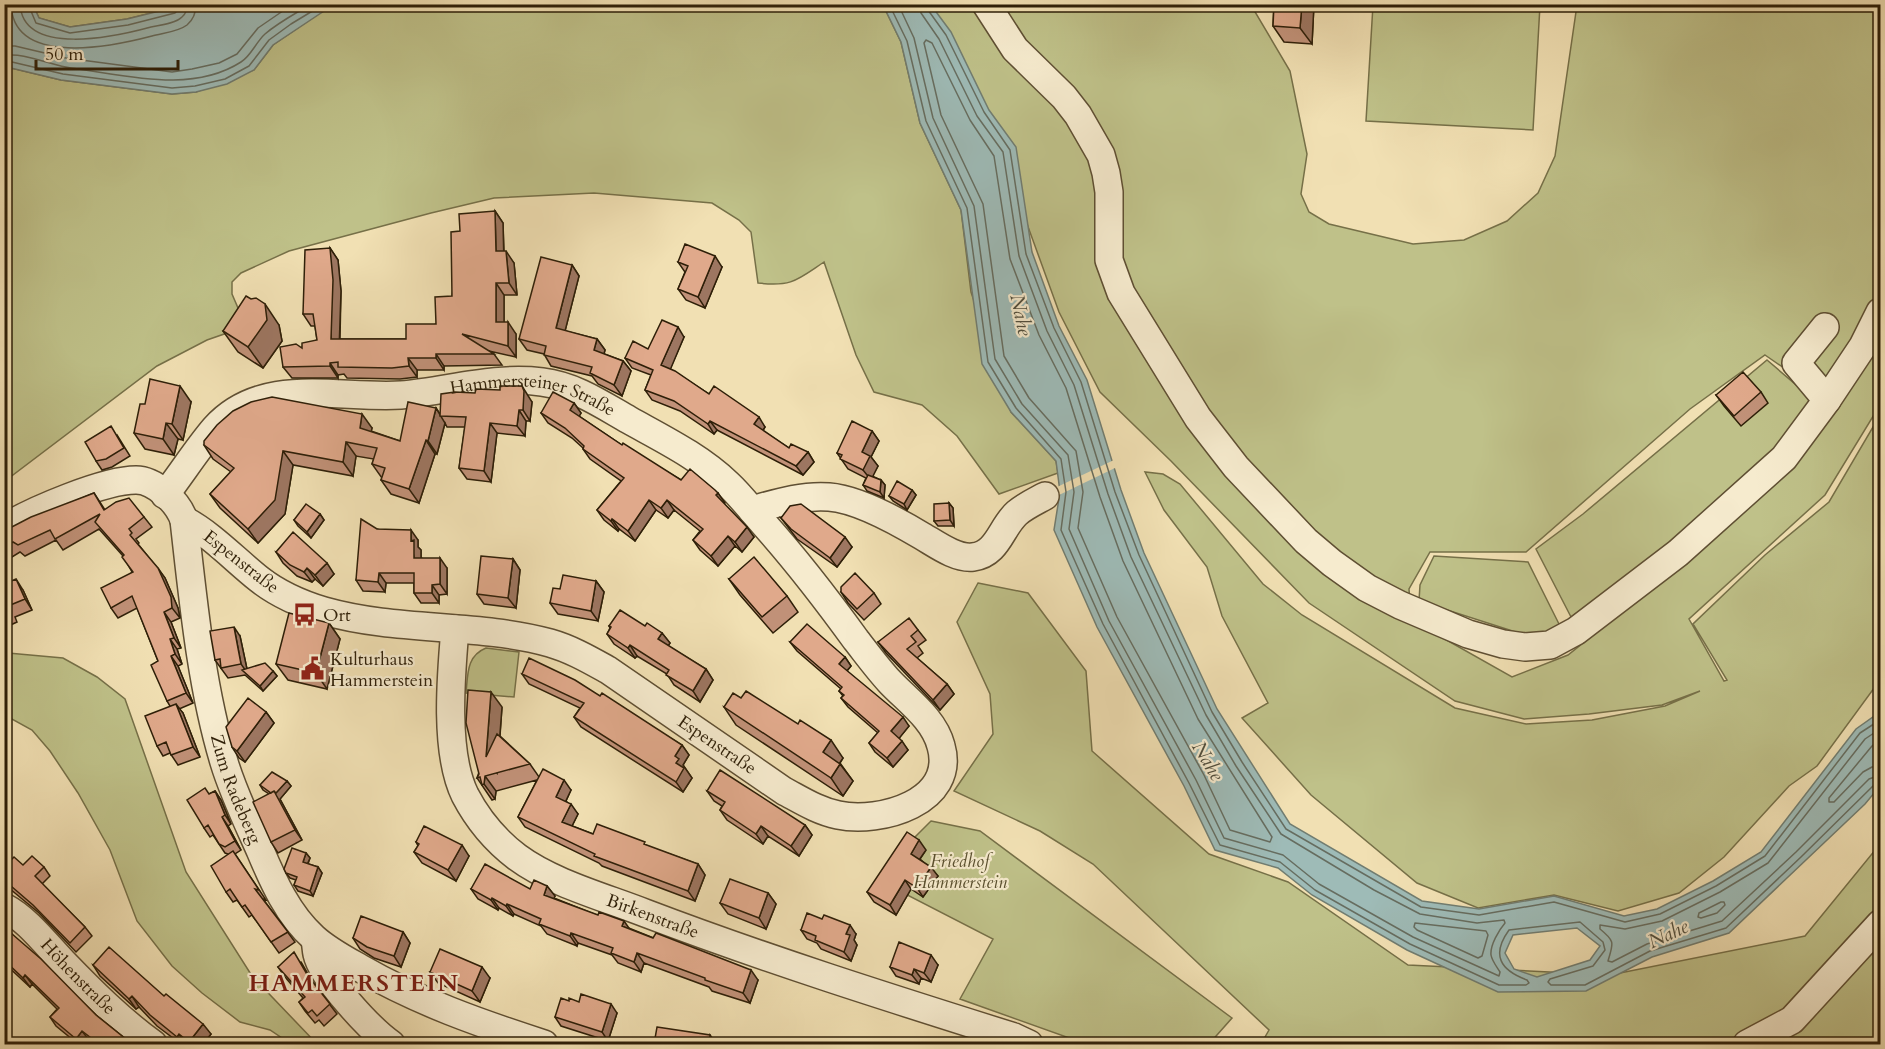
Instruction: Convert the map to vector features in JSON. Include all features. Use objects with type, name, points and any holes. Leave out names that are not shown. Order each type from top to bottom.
[{"type":"street","points":[[986,4],[1015,49],[1064,97],[1093,138],[1106,173],[1109,192],[1109,260],[1114,277],[1120,293],[1198,418],[1236,467],[1306,541],[1332,564],[1367,588],[1400,605],[1468,634],[1503,644],[1525,647],[1550,645],[1564,638],[1678,553],[1784,458],[1863,346],[1881,312]]},
{"type":"street","points":[[1825,327],[1796,363],[1827,400]]},
{"type":"street","name":"Hammersteiner Straße","points":[[165,495],[216,427],[236,409],[267,396],[289,393],[399,395],[479,383],[526,381],[565,387],[586,395],[699,462],[728,484],[752,510]]},
{"type":"street","points":[[4,528],[61,500],[122,481],[138,480],[153,484],[165,495]]},
{"type":"street","name":"Zum Radeberg","points":[[165,495],[178,508],[184,520],[215,729],[233,789],[291,912],[315,940],[320,964],[364,1020],[391,1044]]},
{"type":"street","points":[[752,510],[789,499],[830,497],[846,500],[909,528],[941,547],[972,557],[990,549],[1017,513],[1045,496]]},
{"type":"street","name":"Espenstraße","points":[[184,520],[198,528],[261,581],[305,605],[372,621],[520,636],[553,644],[581,655],[608,670],[814,808],[837,815],[857,817],[885,815],[908,807],[923,797],[936,783],[944,767],[942,747],[937,733],[874,664],[805,572],[752,510]]},
{"type":"street","name":"Birkenstraße","points":[[455,629],[451,677],[452,731],[456,768],[464,793],[478,816],[517,857],[540,871],[668,922],[1029,1044]]},
{"type":"street","name":"Höhenstraße","points":[[4,907],[28,925],[108,1007],[153,1044]]},
{"type":"street","points":[[1747,1044],[1792,1020],[1881,924]]},
{"type":"street","points":[[315,940],[391,986],[424,1002],[544,1044]]},
{"type":"green space","points":[[333,4],[883,5],[901,42],[920,123],[961,210],[971,292],[1011,412],[1056,461],[1058,473],[999,494],[957,436],[922,405],[874,392],[856,355],[824,262],[794,281],[779,284],[758,283],[751,232],[739,220],[712,203],[594,193],[494,198],[289,251],[241,273],[232,282],[232,294],[241,315],[227,333],[207,340],[157,366],[5,481],[5,71],[11,68],[61,80],[172,94],[196,92],[254,70],[273,45]]},
{"type":"green space","points":[[33,5],[184,5],[127,19],[70,27],[39,18]]},
{"type":"green space","points":[[929,5],[1251,5],[1290,71],[1307,154],[1301,194],[1309,212],[1329,224],[1413,244],[1464,240],[1507,221],[1538,193],[1555,156],[1577,5],[1880,5],[1880,405],[1825,495],[1689,619],[1724,681],[1727,680],[1693,624],[1765,555],[1829,502],[1880,415],[1880,680],[1817,766],[1789,786],[1724,857],[1679,893],[1618,911],[1554,895],[1478,908],[1417,883],[1311,795],[1242,718],[1268,703],[1222,616],[1207,567],[1164,510],[1145,472],[1163,474],[1180,484],[1263,584],[1302,615],[1455,708],[1526,724],[1592,720],[1665,706],[1700,691],[1662,705],[1524,719],[1455,701],[1309,603],[1171,461],[1100,392],[1059,312],[982,100]],"holes":[[[1765,355],[1835,403],[1623,611],[1568,655],[1512,677],[1411,620],[1409,589],[1430,552],[1526,552],[1690,409]]]},
{"type":"green space","points":[[1373,5],[1540,5],[1533,130],[1366,121]]},
{"type":"green space","points":[[1767,360],[1815,401],[1772,455],[1668,549],[1571,617],[1536,549],[1583,514]]},
{"type":"green space","points":[[1434,556],[1528,562],[1563,632],[1525,635],[1419,601],[1420,585]]},
{"type":"green space","points":[[978,583],[1028,593],[1086,671],[1092,751],[1209,854],[1288,882],[1408,965],[1610,975],[1805,936],[1880,844],[1880,1044],[1261,1044],[1269,1030],[1093,864],[1040,831],[954,791],[993,734],[990,694],[957,622]]},
{"type":"green space","points":[[486,648],[519,652],[514,697],[466,693],[471,661],[479,651]]},
{"type":"green space","points":[[5,654],[63,658],[97,677],[125,699],[186,872],[252,976],[317,1044],[291,1044],[270,1030],[240,1022],[172,966],[137,921],[110,850],[78,793],[50,751],[32,730],[12,719],[5,721]]},
{"type":"green space","name":"Friedhof Hammerstein","points":[[931,821],[980,831],[1232,1018],[1209,1044],[1086,1044],[960,999],[993,939],[882,882],[913,839]]},
{"type":"water","points":[[10,4],[33,5],[39,18],[70,27],[127,19],[184,5],[333,5],[273,45],[254,70],[227,84],[196,92],[172,94],[61,80],[11,68],[5,71],[5,7]]},
{"type":"water","name":"Nahe","points":[[883,5],[931,5],[951,32],[989,110],[1016,147],[1032,252],[1059,326],[1087,380],[1121,490],[1144,553],[1217,709],[1290,824],[1422,901],[1479,909],[1554,896],[1624,916],[1657,909],[1713,881],[1761,852],[1856,729],[1880,712],[1880,786],[1865,804],[1729,933],[1652,957],[1586,991],[1498,992],[1407,950],[1312,895],[1278,868],[1215,850],[1184,786],[1097,627],[1054,530],[1060,492],[1056,461],[1011,412],[982,364],[961,210],[920,123],[901,42]],"holes":[[[1577,928],[1600,946],[1590,960],[1537,977],[1514,969],[1505,953],[1513,935]]]},
{"type":"pier","points":[[1114,460],[1117,467],[1057,496],[1057,487]]},
{"type":"building","points":[[1274,4],[1302,4],[1300,28],[1273,26]]},
{"type":"building","points":[[495,211],[496,251],[506,251],[509,283],[496,283],[496,322],[508,322],[508,346],[462,334],[494,354],[436,354],[436,358],[408,358],[409,366],[392,368],[338,367],[338,362],[330,363],[330,366],[283,367],[280,347],[296,344],[302,348],[302,343],[317,340],[313,314],[303,314],[305,250],[330,248],[333,280],[331,339],[406,339],[406,324],[436,324],[435,297],[452,296],[451,232],[460,231],[459,214]]},
{"type":"building","points":[[685,244],[715,256],[698,297],[678,289],[688,266],[678,262]]},
{"type":"building","points":[[541,257],[572,265],[556,328],[597,339],[594,350],[623,361],[614,385],[590,373],[592,367],[544,355],[546,346],[519,339]]},
{"type":"building","points":[[246,296],[251,299],[256,298],[265,304],[267,320],[248,347],[223,331]]},
{"type":"building","points":[[662,320],[678,327],[661,365],[675,371],[709,394],[714,386],[759,417],[754,424],[789,448],[791,444],[808,452],[796,466],[710,421],[708,424],[674,401],[645,390],[653,370],[625,358],[633,341],[648,349]]},
{"type":"building","points":[[1743,372],[1761,392],[1734,416],[1716,395]]},
{"type":"building","points":[[150,379],[180,386],[172,424],[166,423],[163,439],[134,433],[140,404],[145,404]]},
{"type":"building","points":[[500,386],[522,386],[523,410],[519,410],[517,426],[490,423],[484,471],[459,468],[466,417],[440,416],[441,394],[475,393],[476,389],[500,390]]},
{"type":"building","points":[[553,392],[574,403],[570,410],[622,445],[623,443],[681,480],[690,469],[718,493],[716,495],[747,527],[735,542],[728,536],[711,556],[693,540],[703,529],[667,500],[661,508],[649,500],[628,531],[612,519],[611,521],[597,510],[624,478],[583,449],[584,446],[565,428],[541,413]]},
{"type":"building","points":[[272,397],[362,414],[360,428],[400,441],[408,402],[436,408],[428,441],[426,440],[409,489],[381,480],[385,468],[372,464],[377,448],[346,442],[343,462],[283,451],[275,500],[248,529],[210,494],[234,468],[204,445],[204,441],[233,411],[251,402]]},
{"type":"building","points":[[852,421],[872,431],[862,452],[870,456],[863,470],[840,459],[842,455],[837,453]]},
{"type":"building","points":[[111,426],[124,448],[106,459],[96,461],[85,442]]},
{"type":"building","points":[[868,475],[881,480],[880,492],[863,485]]},
{"type":"building","points":[[897,481],[912,490],[904,504],[889,496]]},
{"type":"building","points":[[94,493],[104,510],[116,502],[129,498],[144,517],[129,529],[132,533],[130,535],[158,568],[171,597],[172,608],[164,612],[174,638],[170,639],[175,654],[171,656],[186,693],[167,701],[151,665],[158,661],[132,596],[111,608],[101,588],[133,572],[122,557],[124,555],[95,522],[100,514],[55,539],[50,530],[18,545],[13,542],[4,548],[4,531],[31,517]]},
{"type":"building","points":[[949,503],[950,520],[934,521],[934,504]]},
{"type":"building","points":[[306,504],[320,514],[307,532],[294,520]]},
{"type":"building","points":[[801,504],[845,537],[830,558],[791,529],[781,518],[790,506]]},
{"type":"building","points":[[361,519],[377,529],[411,530],[411,541],[414,540],[414,558],[440,558],[440,584],[432,585],[432,593],[414,593],[414,573],[379,573],[378,582],[356,580]]},
{"type":"building","points":[[293,532],[327,563],[315,575],[307,568],[304,572],[290,565],[276,552]]},
{"type":"building","points":[[481,556],[513,559],[508,598],[477,594]]},
{"type":"building","points":[[754,557],[787,596],[762,617],[729,579]]},
{"type":"building","points":[[855,573],[874,593],[857,609],[841,592],[841,587]]},
{"type":"building","points":[[563,575],[596,581],[591,611],[550,603],[553,588],[560,589]]},
{"type":"building","points":[[16,579],[25,599],[8,606],[10,611],[4,613],[4,584]]},
{"type":"building","points":[[620,610],[645,626],[647,623],[662,633],[658,639],[706,669],[693,691],[666,675],[669,670],[630,645],[628,648],[607,634],[611,627],[609,626]]},
{"type":"building","points":[[289,613],[329,623],[316,673],[276,664]]},
{"type":"building","points":[[909,618],[918,630],[911,636],[916,642],[907,649],[947,684],[933,700],[878,642]]},
{"type":"building","points":[[807,624],[845,657],[839,664],[903,717],[891,731],[902,741],[887,758],[869,743],[879,731],[841,698],[844,695],[839,691],[842,687],[790,642]]},
{"type":"building","points":[[234,627],[241,664],[221,668],[220,659],[215,660],[210,631]]},
{"type":"building","points":[[529,658],[575,680],[600,696],[602,693],[682,745],[675,756],[679,759],[676,763],[684,768],[676,782],[574,717],[584,703],[522,674]]},
{"type":"building","points":[[265,663],[273,671],[260,686],[242,670]]},
{"type":"building","points":[[468,690],[491,692],[486,757],[497,734],[530,764],[485,776],[482,785],[480,777],[477,778],[479,774],[466,723]]},
{"type":"building","points":[[746,691],[798,724],[800,720],[831,740],[823,752],[840,764],[831,778],[724,707],[733,693],[741,698]]},
{"type":"building","points":[[248,698],[266,712],[237,751],[232,747],[226,727]]},
{"type":"building","points":[[176,704],[193,747],[171,755],[166,742],[157,746],[145,716]]},
{"type":"building","points":[[543,769],[564,780],[556,797],[571,804],[562,822],[593,834],[597,824],[698,864],[688,891],[594,856],[595,854],[518,817]]},
{"type":"building","points":[[720,770],[805,825],[791,846],[761,826],[756,834],[720,810],[725,802],[707,791]]},
{"type":"building","points":[[272,772],[287,781],[276,793],[274,791],[271,793],[260,785]]},
{"type":"building","points":[[205,788],[209,794],[215,791],[225,815],[222,817],[235,841],[225,847],[219,844],[208,825],[204,828],[187,800]]},
{"type":"building","points":[[274,791],[295,830],[271,842],[253,802]]},
{"type":"building","points":[[424,826],[462,845],[448,870],[414,852]]},
{"type":"building","points":[[907,832],[919,840],[911,854],[931,867],[917,888],[905,880],[890,905],[867,892]]},
{"type":"building","points":[[292,848],[306,853],[303,862],[318,867],[310,891],[294,885],[297,877],[286,873],[284,869]]},
{"type":"building","points":[[233,851],[259,890],[255,889],[288,932],[271,942],[245,905],[242,907],[230,889],[226,892],[211,866]]},
{"type":"building","points":[[32,856],[44,867],[35,876],[85,927],[70,943],[33,905],[4,880],[4,867],[14,857],[23,865]]},
{"type":"building","points":[[485,864],[530,889],[534,880],[547,886],[544,895],[598,915],[599,912],[624,921],[622,926],[653,938],[656,933],[751,970],[743,993],[637,953],[634,962],[611,953],[613,948],[571,933],[570,936],[539,924],[541,919],[507,904],[506,906],[492,898],[491,900],[471,889]]},
{"type":"building","points":[[730,879],[768,893],[759,918],[720,903]]},
{"type":"building","points":[[807,913],[822,919],[824,915],[850,925],[846,934],[850,935],[844,952],[815,940],[816,936],[801,930]]},
{"type":"building","points":[[361,916],[403,932],[394,956],[367,947],[353,938]]},
{"type":"building","points":[[4,927],[41,959],[96,1015],[132,1044],[110,1044],[105,1041],[99,1044],[82,1031],[76,1039],[50,1017],[59,1008],[25,975],[23,978],[4,960]]},
{"type":"building","points":[[899,942],[931,955],[924,973],[914,969],[912,975],[890,967]]},
{"type":"building","points":[[109,947],[164,996],[166,994],[203,1024],[189,1042],[179,1034],[177,1037],[150,1015],[132,996],[129,999],[93,965]]},
{"type":"building","points":[[440,949],[482,967],[472,991],[430,972]]},
{"type":"building","points":[[294,952],[308,976],[330,1004],[317,1016],[312,1010],[308,1013],[299,1002],[305,997],[278,967]]},
{"type":"building","points":[[581,994],[611,1004],[602,1032],[555,1017],[561,998],[579,1002]]},
{"type":"building","points":[[657,1027],[710,1035],[709,1044],[654,1044]]},
{"type":"place","name":"Ort","points":[[305,615]]},
{"type":"place","name":"Kulturhaus Hammerstein","points":[[312,669]]},
{"type":"district","name":"HAMMERSTEIN","points":[[354,983]]}]
